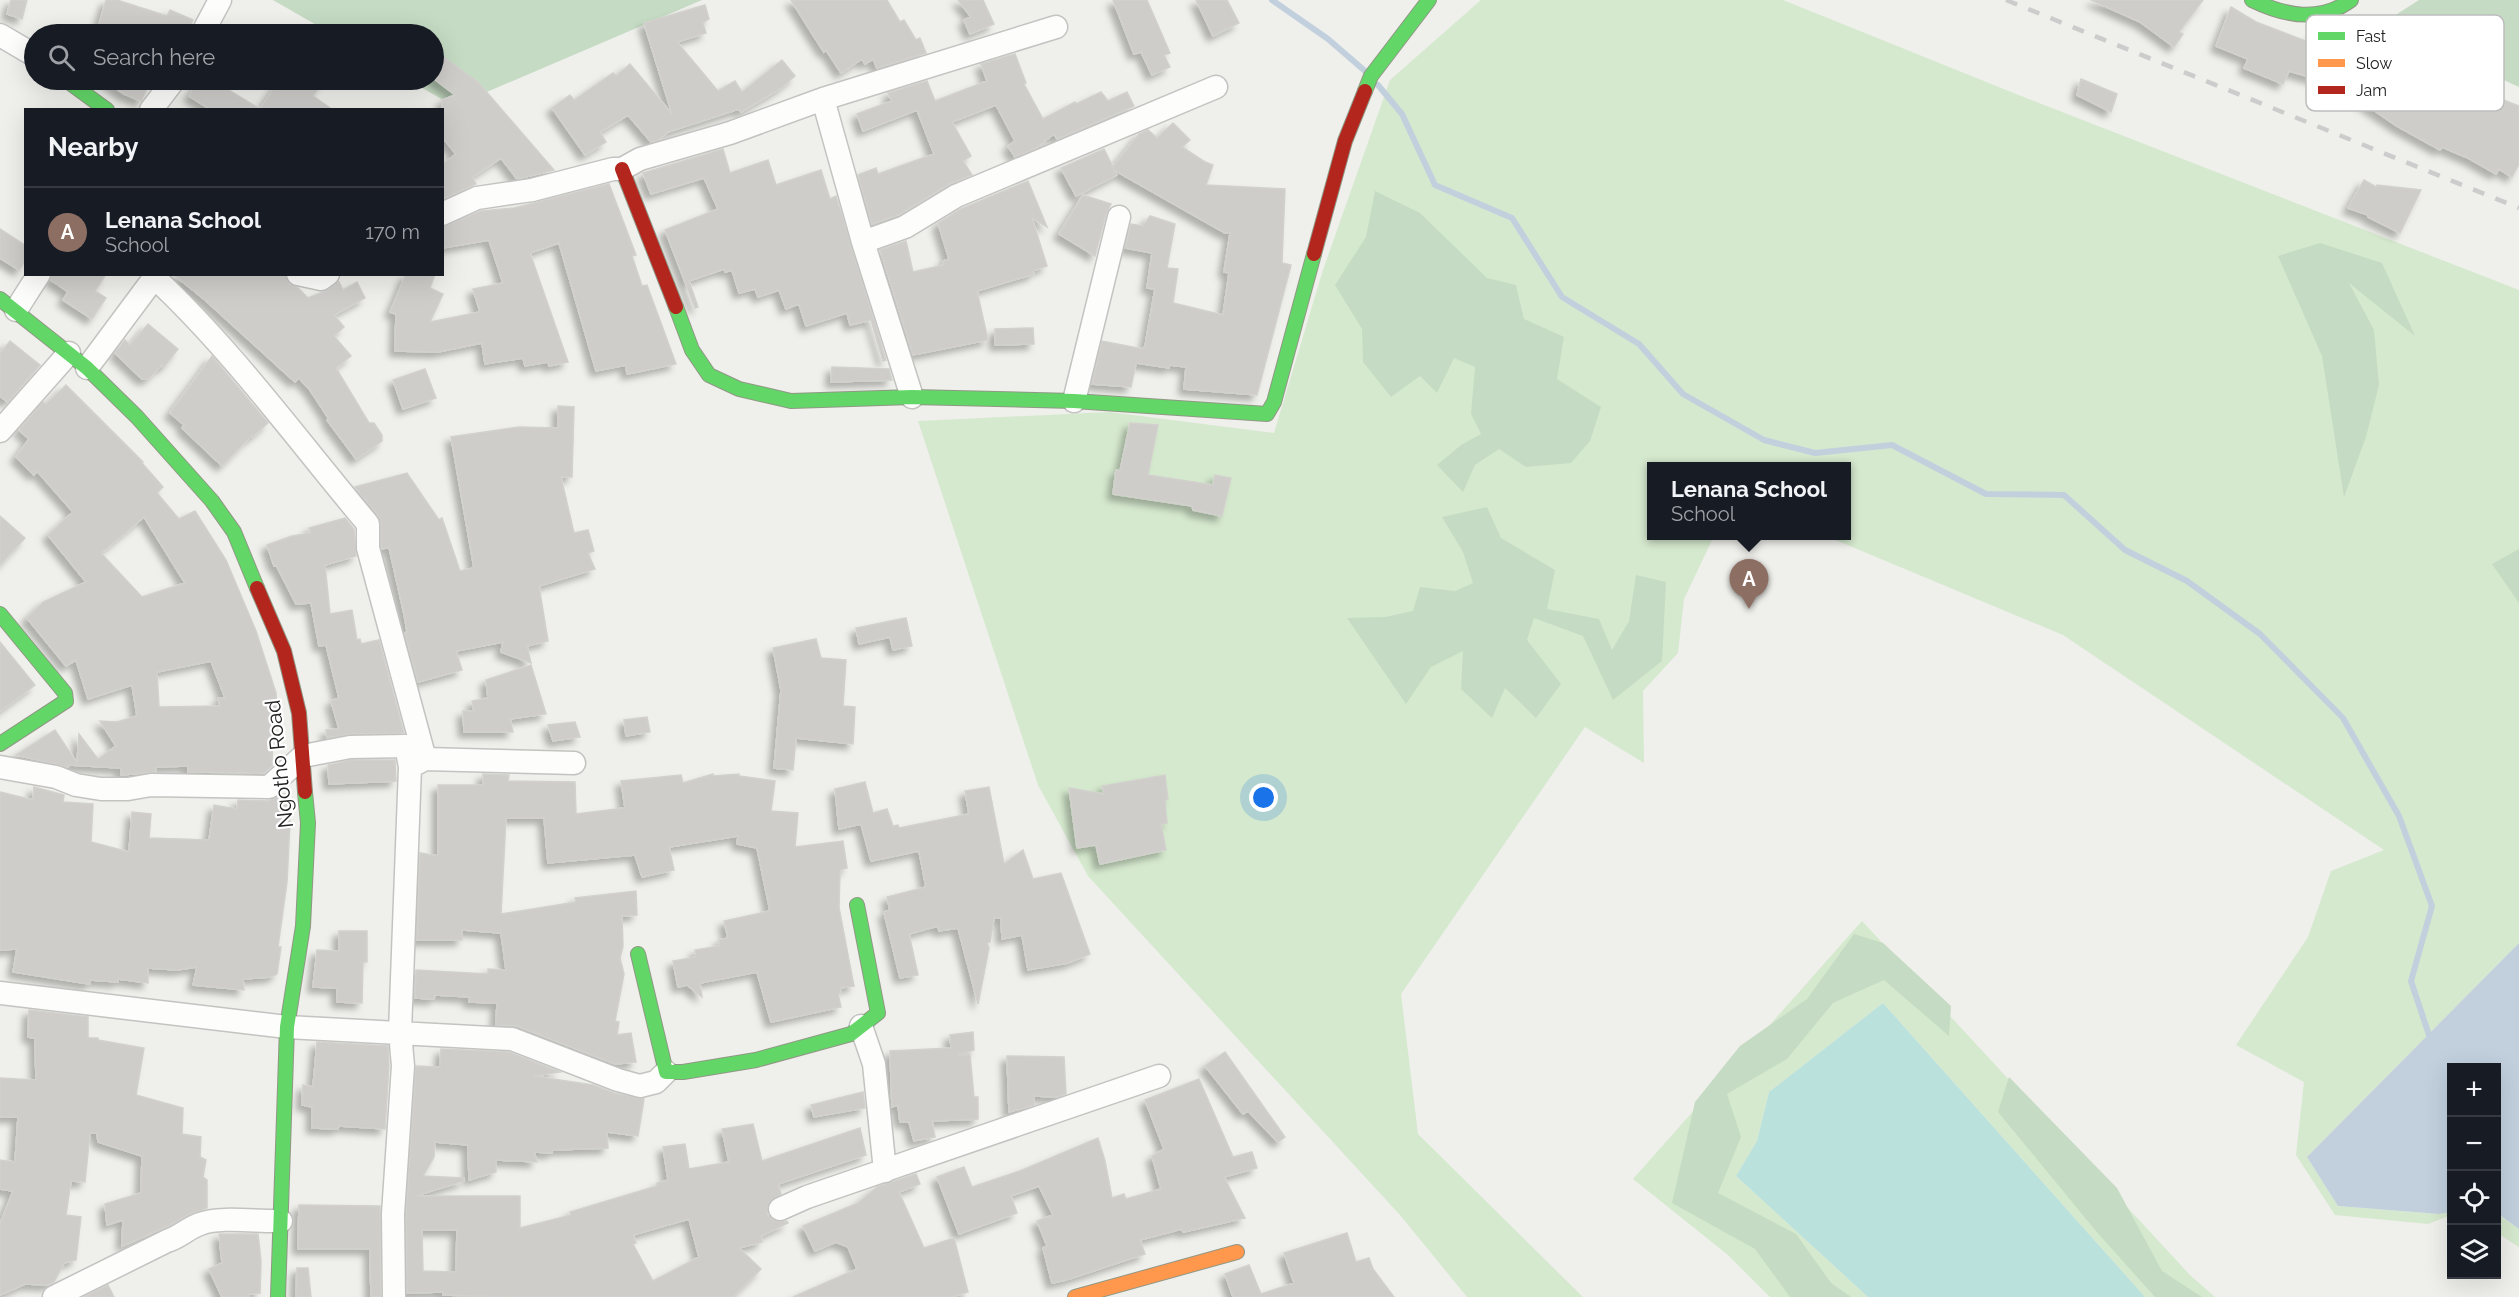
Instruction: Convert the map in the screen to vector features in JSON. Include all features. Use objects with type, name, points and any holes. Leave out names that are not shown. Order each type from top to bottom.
[{"type":"street","points":[[207,24],[220,0]]},
{"type":"street","points":[[622,169],[692,350],[709,375],[739,389],[791,401],[912,397],[1074,401],[1267,414],[1270,412],[1346,141],[1371,76],[1429,0]]},
{"type":"street","points":[[2252,0],[2284,14],[2309,15],[2326,13],[2351,0]]},
{"type":"street","points":[[444,213],[477,198],[532,190],[613,168],[622,169],[640,159],[730,133],[823,99],[1056,27]]},
{"type":"street","points":[[0,35],[24,49]]},
{"type":"street","points":[[863,242],[905,227],[956,195],[1216,87]]},
{"type":"street","points":[[80,90],[104,108]]},
{"type":"street","points":[[153,108],[166,90]]},
{"type":"street","points":[[823,99],[863,242],[912,397]]},
{"type":"street","points":[[1074,401],[1119,217]]},
{"type":"street","points":[[8,304],[37,276]]},
{"type":"street","points":[[87,368],[156,276],[233,361],[368,524],[368,548],[418,763],[399,1032],[403,1066],[393,1214],[394,1297]]},
{"type":"street","points":[[307,276],[321,279],[325,276]]},
{"type":"street","name":"Ngotho Road","points":[[8,304],[87,368],[137,417],[212,501],[234,532],[284,651],[299,713],[308,823],[303,926],[287,1027],[278,1297]]},
{"type":"street","points":[[0,431],[69,353]]},
{"type":"street","points":[[0,614],[65,693],[66,701],[0,744]]},
{"type":"street","points":[[0,767],[56,777],[76,785],[101,789],[128,789],[151,785],[269,787],[303,756],[350,747],[406,746],[418,763]]},
{"type":"street","points":[[418,763],[574,763]]},
{"type":"street","points":[[0,993],[287,1027],[512,1039],[618,1080],[640,1086],[656,1082],[666,1072],[683,1072],[756,1060],[851,1034],[878,1013],[857,905]]},
{"type":"street","points":[[638,954],[666,1072]]},
{"type":"street","points":[[861,1026],[874,1064],[885,1171]]},
{"type":"street","points":[[780,1209],[807,1197],[1160,1076]]},
{"type":"street","points":[[54,1297],[167,1241],[182,1236],[200,1224],[214,1221],[281,1221]]},
{"type":"street","points":[[1075,1297],[1237,1252]]},
{"type":"green space","points":[[273,0],[702,0],[454,106],[426,90],[444,90],[444,24],[315,24]]},
{"type":"green space","points":[[1481,0],[1783,0],[2026,98],[2519,290],[2519,943],[2307,1157],[2338,1206],[2439,1214],[2447,1213],[2447,1217],[2428,1224],[2335,1215],[2296,1155],[2304,1082],[2236,1045],[2308,937],[2331,871],[2384,850],[2063,635],[1836,540],[1851,540],[1851,462],[1647,462],[1647,540],[1712,540],[1684,599],[1678,653],[1643,691],[1644,763],[1585,727],[1401,994],[1418,1134],[1583,1297],[1467,1297],[1400,1215],[1088,876],[1038,785],[918,421],[1109,412],[1274,433],[1323,270],[1390,80]]},
{"type":"green space","points":[[2419,0],[2519,0],[2519,87],[2504,80],[2504,15],[2396,15]]},
{"type":"green space","points":[[1375,191],[1420,213],[1487,278],[1516,285],[1524,319],[1564,337],[1557,379],[1601,407],[1590,441],[1571,463],[1526,467],[1499,449],[1475,465],[1463,492],[1437,465],[1461,445],[1481,434],[1471,414],[1475,367],[1454,358],[1437,393],[1420,376],[1391,397],[1363,362],[1362,329],[1335,285],[1366,237]]},
{"type":"green space","points":[[2320,243],[2382,263],[2415,336],[2349,283],[2374,330],[2379,385],[2366,437],[2344,497],[2322,356],[2278,256]]},
{"type":"green space","points":[[1487,507],[1501,538],[1555,570],[1547,609],[1599,619],[1612,650],[1629,621],[1636,575],[1666,582],[1662,661],[1613,700],[1583,636],[1534,618],[1527,640],[1561,684],[1536,718],[1505,688],[1492,718],[1461,689],[1463,651],[1431,667],[1406,704],[1347,618],[1385,617],[1413,611],[1420,587],[1455,591],[1473,583],[1463,552],[1442,517]]},
{"type":"green space","points":[[2519,549],[2519,603],[2492,564]]},
{"type":"green space","points":[[1862,921],[2190,1275],[2215,1297],[2145,1297],[1883,1003],[1769,1092],[1757,1141],[1736,1176],[1868,1297],[1770,1297],[1728,1255],[1633,1179]]},
{"type":"green space","points":[[1854,934],[1883,943],[1951,1006],[1949,1036],[1884,980],[1833,1003],[1787,1059],[1727,1094],[1741,1137],[1718,1193],[1796,1234],[1831,1283],[1851,1297],[1790,1297],[1755,1249],[1672,1203],[1695,1102],[1740,1046],[1807,999]]},
{"type":"green space","points":[[2009,1077],[2117,1188],[2162,1271],[2202,1297],[2155,1297],[2095,1230],[1998,1112]]},
{"type":"green space","points":[[2501,1216],[2519,1229],[2519,1247],[2501,1236]]},
{"type":"shaded area","points":[[2519,943],[2519,1229],[2501,1216],[2501,1063],[2447,1063],[2447,1213],[2439,1214],[2338,1206],[2307,1157]]},
{"type":"shaded area","points":[[1883,1003],[2145,1297],[1868,1297],[1736,1176],[1757,1141],[1769,1092]]},
{"type":"building","points":[[11,0],[27,0],[22,19],[7,14]]},
{"type":"building","points":[[106,0],[117,0],[167,16],[170,10],[193,20],[191,24],[99,24]]},
{"type":"building","points":[[791,0],[887,0],[900,22],[904,20],[916,40],[920,38],[926,53],[877,68],[873,59],[865,64],[862,59],[841,73],[826,50],[824,52]]},
{"type":"building","points":[[958,0],[983,0],[994,24],[970,34],[964,20],[971,17]]},
{"type":"building","points":[[1113,0],[1147,0],[1170,53],[1164,55],[1170,67],[1152,75],[1141,52],[1134,54]]},
{"type":"building","points":[[1196,0],[1227,0],[1239,23],[1213,36]]},
{"type":"building","points":[[2091,0],[2203,0],[2179,32],[2183,34],[2174,47],[2140,22]]},
{"type":"building","points":[[705,5],[709,19],[703,23],[706,33],[677,42],[718,91],[735,81],[742,92],[782,60],[795,76],[781,88],[741,112],[739,109],[668,132],[658,140],[651,142],[628,115],[600,132],[606,142],[585,155],[552,108],[570,95],[574,100],[613,73],[616,76],[630,64],[672,114],[644,23]]},
{"type":"building","points":[[2231,7],[2256,22],[2306,41],[2306,76],[2289,71],[2283,84],[2244,68],[2248,59],[2216,46]]},
{"type":"building","points":[[1015,54],[1026,83],[1024,84],[1043,119],[1075,102],[1076,104],[1101,92],[1108,101],[1127,92],[1134,106],[1057,139],[1054,134],[1034,149],[1015,157],[1008,146],[1015,141],[996,105],[952,122],[971,156],[963,161],[972,175],[949,184],[900,214],[872,224],[858,175],[876,168],[878,174],[934,154],[917,110],[863,131],[857,114],[892,101],[888,93],[927,81],[935,101],[987,81],[981,64]]},
{"type":"building","points":[[444,57],[478,82],[554,170],[517,179],[501,158],[472,177],[476,184],[444,198],[444,163],[456,154],[444,139],[442,100],[455,95],[444,87]]},
{"type":"building","points":[[2081,79],[2117,94],[2111,112],[2077,95]]},
{"type":"building","points":[[118,90],[146,90],[141,101]]},
{"type":"building","points":[[193,90],[229,90],[258,108],[208,108],[189,96]]},
{"type":"building","points":[[273,90],[317,90],[313,96],[330,108],[261,108]]},
{"type":"building","points":[[2504,100],[2519,106],[2519,164],[2512,177],[2499,169],[2496,174],[2442,147],[2440,150],[2375,111],[2504,111]]},
{"type":"building","points":[[1173,123],[1190,140],[1182,147],[1213,165],[1206,185],[1285,189],[1282,263],[1291,265],[1257,395],[1184,389],[1186,367],[1170,365],[1169,368],[1136,363],[1131,387],[1092,384],[1102,341],[1143,349],[1145,346],[1155,289],[1147,288],[1152,253],[1125,248],[1131,224],[1143,226],[1150,216],[1175,224],[1167,268],[1178,269],[1173,303],[1223,315],[1229,273],[1224,272],[1230,233],[1225,233],[1114,170],[1117,175],[1076,196],[1061,168],[1104,149],[1113,167],[1139,134],[1148,130],[1157,138]]},
{"type":"building","points":[[723,149],[730,173],[768,160],[776,185],[821,170],[830,199],[836,196],[886,360],[883,361],[871,320],[850,325],[847,313],[806,326],[799,304],[786,309],[779,290],[758,297],[755,289],[739,293],[732,270],[725,272],[724,269],[689,281],[698,307],[695,308],[665,230],[718,209],[704,178],[651,194],[643,173]]},
{"type":"building","points":[[2364,180],[2376,187],[2377,185],[2421,190],[2400,233],[2368,215],[2348,208]]},
{"type":"building","points":[[1028,181],[1047,227],[1032,218],[1047,266],[1033,271],[1034,274],[977,291],[988,340],[913,355],[880,250],[906,241],[913,272],[944,265],[943,261],[949,259],[938,223],[961,209]]},
{"type":"building","points":[[609,184],[636,255],[632,256],[642,286],[647,285],[676,364],[627,374],[626,365],[596,371],[559,243],[530,253],[568,362],[549,366],[548,362],[525,366],[523,358],[485,364],[482,343],[438,352],[395,351],[396,314],[390,312],[405,276],[434,276],[430,288],[443,294],[430,322],[480,312],[473,289],[503,283],[489,240],[444,248],[444,226],[481,211],[514,208]]},
{"type":"building","points":[[1083,195],[1111,204],[1106,214],[1095,256],[1059,234]]},
{"type":"building","points":[[0,229],[24,245],[24,263],[19,270],[0,258]]},
{"type":"building","points":[[52,276],[105,276],[95,291],[106,298],[92,319],[63,300],[68,292],[51,280]]},
{"type":"building","points":[[175,276],[286,276],[289,284],[298,288],[308,298],[328,290],[339,282],[343,290],[357,282],[365,298],[334,315],[344,327],[334,336],[351,356],[336,368],[369,423],[374,423],[382,435],[382,441],[356,459],[327,420],[329,419],[310,390],[299,378],[295,382]]},
{"type":"building","points":[[148,324],[178,349],[164,367],[162,365],[148,379],[142,379],[115,353],[125,340],[130,345]]},
{"type":"building","points":[[1033,328],[1034,344],[995,345],[995,329]]},
{"type":"building","points":[[10,341],[40,365],[8,402],[0,396],[0,354]]},
{"type":"building","points":[[212,356],[268,423],[251,436],[222,466],[182,428],[184,425],[170,413]]},
{"type":"building","points":[[832,367],[889,369],[892,380],[831,382]]},
{"type":"building","points":[[425,369],[436,398],[403,409],[393,380]]},
{"type":"building","points":[[66,385],[143,462],[163,487],[157,493],[179,519],[195,511],[226,560],[256,631],[276,693],[277,722],[273,722],[272,766],[264,773],[188,772],[188,766],[155,767],[156,772],[121,775],[121,768],[69,765],[68,767],[16,755],[55,730],[77,763],[79,734],[98,759],[116,746],[100,721],[117,722],[137,716],[132,685],[88,699],[76,660],[66,666],[27,618],[43,602],[86,582],[48,535],[73,512],[37,471],[34,475],[16,457],[29,439],[19,430],[43,402],[46,404]],"holes":[[[144,517],[185,583],[142,597],[101,553]],[[211,661],[225,698],[218,698],[220,706],[159,707],[157,672]]]},
{"type":"building","points":[[558,406],[574,407],[572,477],[561,477],[574,533],[588,530],[594,551],[588,553],[595,569],[539,586],[548,641],[527,646],[531,663],[501,652],[503,642],[456,651],[462,670],[418,682],[405,634],[407,631],[404,614],[389,547],[382,549],[381,523],[378,515],[355,487],[407,473],[439,520],[442,518],[460,571],[474,568],[451,437],[519,427],[558,428]]},
{"type":"building","points":[[1130,423],[1158,425],[1148,475],[1213,485],[1215,475],[1231,478],[1222,516],[1193,510],[1192,506],[1113,494],[1116,470],[1120,471]]},
{"type":"building","points":[[0,516],[25,538],[0,565]]},
{"type":"building","points":[[345,518],[354,529],[356,556],[325,565],[330,614],[352,610],[357,640],[360,639],[361,644],[379,640],[404,733],[350,734],[327,738],[326,730],[339,729],[331,701],[339,698],[326,645],[319,646],[311,603],[296,604],[276,565],[274,566],[267,545],[292,536],[311,533],[309,528]]},
{"type":"building","points":[[906,618],[912,646],[893,650],[890,637],[859,644],[856,628]]},
{"type":"building","points":[[816,639],[821,658],[846,660],[843,706],[855,707],[853,744],[796,738],[793,770],[774,768],[781,690],[773,648]]},
{"type":"building","points":[[0,642],[35,685],[0,711]]},
{"type":"building","points":[[531,665],[546,714],[510,719],[513,732],[464,732],[463,711],[474,711],[472,701],[488,698],[486,680]]},
{"type":"building","points":[[647,717],[650,732],[626,736],[624,720]]},
{"type":"building","points":[[575,722],[580,737],[553,741],[548,725]]},
{"type":"building","points":[[351,760],[395,760],[396,781],[329,784],[328,765]]},
{"type":"building","points":[[483,774],[509,775],[508,781],[575,782],[576,814],[625,808],[621,781],[681,775],[683,783],[713,774],[713,776],[739,774],[739,776],[775,781],[771,811],[798,813],[795,847],[843,841],[847,868],[840,870],[839,908],[854,986],[840,988],[841,993],[838,994],[841,1007],[771,1022],[757,972],[700,983],[702,997],[687,985],[678,987],[673,961],[696,957],[695,950],[720,946],[719,940],[728,938],[724,921],[770,911],[757,848],[737,844],[738,836],[669,847],[674,870],[642,877],[635,855],[548,863],[544,818],[506,818],[501,914],[576,902],[575,898],[636,891],[637,915],[622,916],[623,946],[620,958],[624,974],[615,1021],[619,1022],[617,1035],[631,1033],[636,1062],[615,1064],[517,1026],[496,1025],[497,1003],[469,1002],[470,997],[435,995],[434,999],[415,998],[416,970],[488,974],[488,969],[506,970],[501,933],[462,930],[462,940],[417,940],[420,853],[438,856],[438,785],[483,785]]},
{"type":"building","points":[[1165,775],[1168,799],[1165,800],[1167,823],[1161,824],[1166,850],[1100,864],[1096,845],[1077,848],[1069,788],[1104,794],[1102,786]]},
{"type":"building","points":[[865,782],[873,813],[887,809],[893,826],[898,825],[899,828],[969,814],[965,791],[989,787],[1004,864],[1023,850],[1033,879],[1061,873],[1090,954],[1068,963],[1028,970],[1022,935],[1002,939],[1001,918],[994,918],[990,942],[987,943],[989,948],[978,1004],[958,928],[939,931],[938,926],[909,934],[918,975],[900,978],[884,912],[890,910],[887,897],[926,887],[919,851],[871,861],[861,824],[839,829],[835,789]]},
{"type":"building","points":[[34,787],[64,795],[63,802],[93,804],[91,842],[129,852],[132,812],[151,814],[149,838],[209,840],[214,805],[237,809],[238,800],[269,801],[282,794],[288,794],[290,823],[287,882],[278,947],[281,947],[277,974],[271,977],[243,979],[244,990],[193,985],[197,967],[177,970],[148,968],[148,983],[118,979],[118,982],[90,980],[90,984],[13,972],[17,949],[0,950],[0,792],[33,800]]},
{"type":"building","points":[[339,931],[367,931],[367,962],[363,962],[362,1003],[337,1002],[337,988],[313,987],[317,950],[339,951]]},
{"type":"building","points":[[29,1010],[88,1017],[88,1038],[144,1048],[136,1095],[183,1108],[182,1134],[201,1137],[200,1157],[206,1160],[203,1177],[207,1180],[207,1208],[191,1213],[122,1246],[123,1220],[107,1225],[105,1204],[141,1193],[142,1156],[98,1142],[97,1133],[90,1133],[85,1182],[71,1181],[66,1215],[81,1217],[76,1260],[64,1263],[54,1282],[47,1285],[25,1284],[0,1295],[0,1224],[13,1191],[0,1189],[0,1160],[15,1162],[18,1117],[0,1117],[0,1078],[36,1080],[35,1038],[28,1037]]},
{"type":"building","points":[[973,1032],[974,1050],[958,1055],[970,1055],[974,1097],[978,1097],[978,1119],[932,1121],[935,1137],[914,1141],[909,1122],[900,1122],[898,1105],[892,1107],[890,1051],[951,1048],[950,1035]]},
{"type":"building","points":[[317,1042],[388,1046],[385,1129],[339,1126],[338,1129],[312,1128],[312,1107],[302,1105],[303,1085],[313,1087]]},
{"type":"building","points":[[441,1049],[509,1052],[560,1072],[533,1076],[593,1085],[614,1093],[644,1099],[638,1136],[607,1132],[608,1148],[552,1150],[552,1153],[534,1152],[537,1162],[496,1160],[496,1172],[469,1180],[468,1145],[435,1142],[434,1157],[423,1176],[464,1178],[464,1181],[415,1196],[520,1196],[520,1228],[571,1215],[570,1212],[657,1186],[657,1183],[668,1180],[663,1147],[685,1144],[689,1169],[729,1162],[722,1129],[753,1124],[762,1161],[860,1128],[866,1155],[778,1184],[781,1194],[769,1202],[767,1214],[773,1220],[788,1223],[761,1236],[762,1242],[739,1248],[761,1269],[733,1297],[511,1297],[443,1295],[443,1292],[407,1293],[406,1214],[416,1066],[440,1067]],"holes":[[[689,1219],[699,1257],[653,1281],[633,1244],[636,1243],[633,1235]],[[422,1230],[457,1230],[456,1272],[423,1271]]]},
{"type":"building","points":[[1225,1052],[1285,1137],[1278,1142],[1248,1111],[1243,1114],[1205,1066]]},
{"type":"building","points":[[1007,1056],[1064,1057],[1066,1094],[1057,1097],[1034,1096],[1034,1105],[1009,1112]]},
{"type":"building","points":[[1199,1079],[1233,1157],[1252,1152],[1257,1168],[1224,1177],[1245,1218],[1183,1232],[1182,1229],[1140,1240],[1145,1254],[1052,1283],[1043,1248],[1047,1246],[1037,1221],[1053,1215],[1039,1186],[1011,1196],[1017,1213],[959,1234],[937,1177],[964,1167],[972,1187],[1020,1171],[1098,1138],[1112,1198],[1124,1194],[1126,1199],[1161,1189],[1152,1156],[1164,1149],[1145,1100]]},
{"type":"building","points":[[863,1092],[865,1108],[814,1117],[811,1105]]},
{"type":"building","points":[[916,1174],[920,1184],[899,1192],[924,1248],[954,1238],[968,1292],[952,1297],[793,1297],[857,1269],[848,1247],[836,1242],[815,1251],[803,1226],[858,1203],[877,1187]]},
{"type":"building","points":[[299,1205],[380,1206],[381,1297],[371,1297],[370,1249],[298,1249]]},
{"type":"building","points":[[1347,1233],[1356,1262],[1369,1258],[1373,1269],[1394,1297],[1233,1297],[1225,1274],[1249,1265],[1261,1294],[1294,1283],[1284,1253]]},
{"type":"building","points":[[219,1234],[258,1234],[261,1261],[260,1293],[248,1294],[249,1297],[222,1297],[209,1269],[222,1263]]},
{"type":"building","points":[[297,1268],[308,1268],[311,1297],[296,1297]]},
{"type":"building","points":[[108,1285],[114,1297],[84,1297]]},
{"type":"waterway","points":[[1272,0],[1328,39],[1365,71]]},
{"type":"waterway","points":[[1378,85],[1402,114],[1435,185],[1512,218],[1562,297],[1639,344],[1683,394],[1764,440],[1815,453],[1892,445],[1986,494],[2064,495],[2125,550],[2187,581],[2260,634],[2343,718],[2399,816],[2432,906],[2411,981],[2430,1038]]},
{"type":"railway","points":[[2006,0],[2519,208]]},
{"type":"traffic: fast","points":[[1365,91],[1371,76],[1429,0]]},
{"type":"traffic: fast","points":[[2252,0],[2277,10],[2302,15],[2327,12],[2351,0]]},
{"type":"traffic: fast","points":[[80,90],[104,108]]},
{"type":"traffic: fast","points":[[676,307],[692,350],[709,375],[739,389],[791,401],[912,397],[1074,401],[1267,414],[1274,402],[1314,254]]},
{"type":"traffic: fast","points":[[0,299],[87,368],[137,417],[212,501],[234,532],[257,588]]},
{"type":"traffic: fast","points":[[0,614],[65,693],[66,701],[0,744]]},
{"type":"traffic: fast","points":[[278,1297],[287,1027],[303,926],[308,823],[305,792]]},
{"type":"traffic: fast","points":[[638,954],[666,1072],[683,1072],[756,1060],[851,1034],[878,1013],[857,905]]},
{"type":"traffic: slow","points":[[1075,1297],[1237,1252]]},
{"type":"traffic: jam","points":[[1314,254],[1345,141],[1365,91]]},
{"type":"traffic: jam","points":[[622,169],[676,307]]},
{"type":"traffic: jam","points":[[257,588],[284,651],[299,713],[305,792]]},
{"type":"place","name":"Lenana School","points":[[1749,609]]}]
